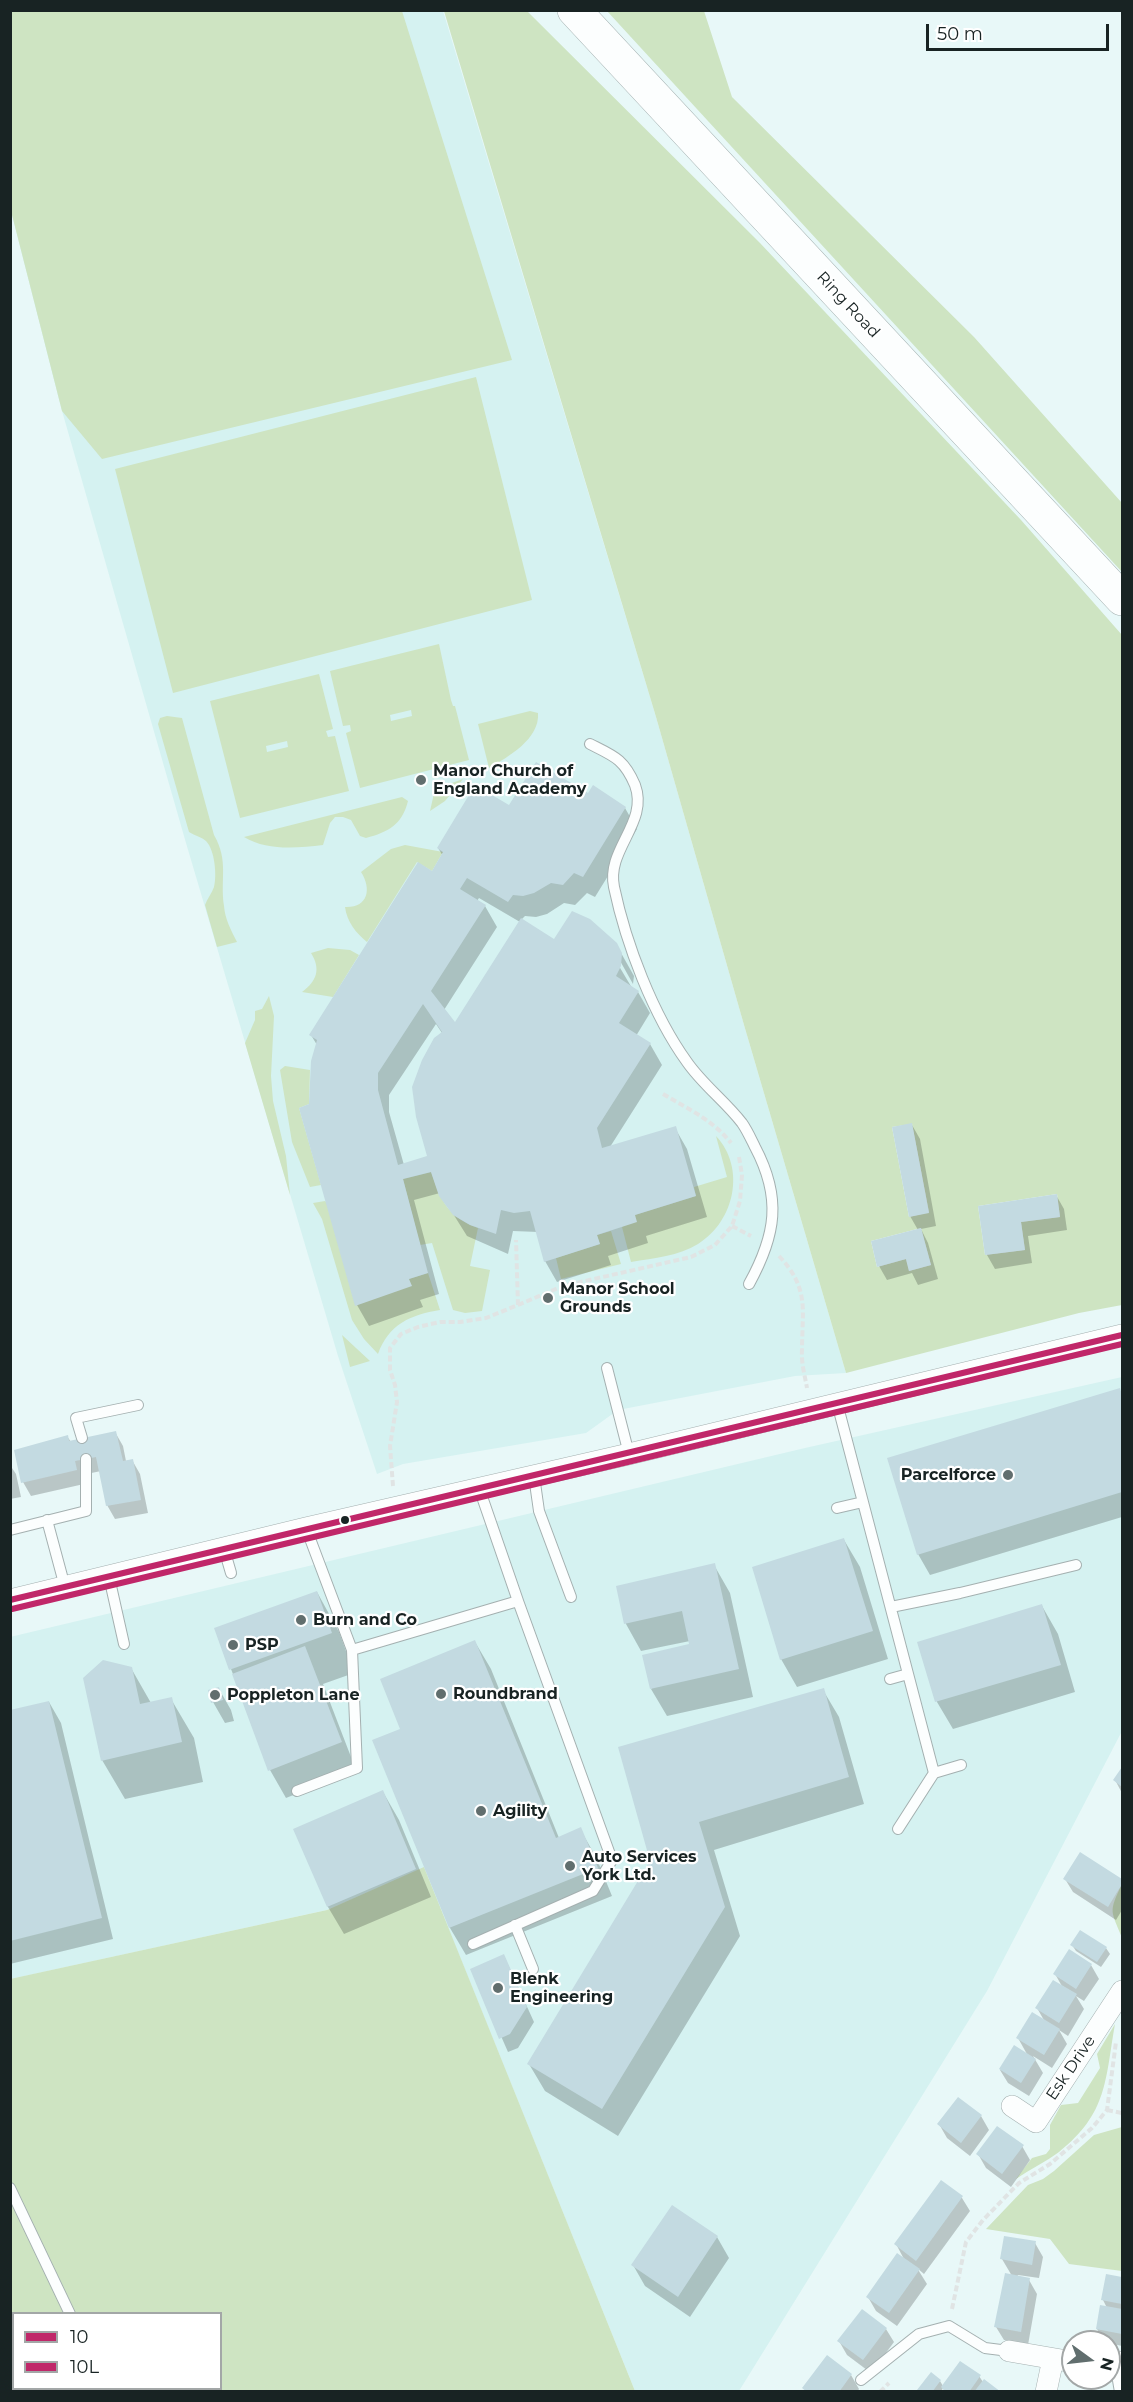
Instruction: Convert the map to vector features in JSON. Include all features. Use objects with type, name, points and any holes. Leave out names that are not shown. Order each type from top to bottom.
[{"type":"highway","name":"Ring Road","points":[[574,10],[1122,598]]},
{"type":"street","points":[[10,1600],[1122,1335]]},
{"type":"street","name":"Esk Drive","points":[[1012,2106],[1036,2122],[1122,1991]]},
{"type":"street","points":[[1009,2351],[1061,2360]]},
{"type":"street","points":[[1046,2391],[1061,2364]]},
{"type":"lane","points":[[590,744],[621,759],[639,796],[636,819],[616,854],[612,878],[619,909],[639,970],[687,1062],[743,1125],[760,1158],[772,1190],[772,1220],[767,1245],[749,1284]]},
{"type":"lane","points":[[607,1368],[630,1454]]},
{"type":"lane","points":[[837,1403],[934,1773]]},
{"type":"lane","points":[[82,1438],[76,1418],[138,1405]]},
{"type":"lane","points":[[10,1530],[86,1511],[86,1459]]},
{"type":"lane","points":[[534,1476],[539,1511],[571,1597]]},
{"type":"lane","points":[[472,1944],[593,1891],[612,1860],[479,1488]]},
{"type":"lane","points":[[837,1508],[863,1502]]},
{"type":"lane","points":[[47,1520],[65,1587]]},
{"type":"lane","points":[[297,1791],[357,1768],[352,1650],[306,1528]]},
{"type":"lane","points":[[224,1549],[231,1573]]},
{"type":"lane","points":[[891,1607],[1076,1565]]},
{"type":"lane","points":[[109,1577],[124,1644]]},
{"type":"lane","points":[[352,1650],[518,1600]]},
{"type":"lane","points":[[890,1679],[908,1674]]},
{"type":"lane","points":[[898,1829],[934,1773],[961,1765]]},
{"type":"lane","points":[[515,1925],[533,1969]]},
{"type":"lane","points":[[10,2188],[70,2312]]},
{"type":"lane","points":[[861,2380],[919,2334],[949,2326],[985,2348],[1009,2351]]},
{"type":"path","points":[[401,1506],[393,1485],[390,1446],[397,1402],[390,1370],[390,1348],[401,1334],[440,1322],[486,1318],[563,1286],[691,1257],[715,1245],[732,1226],[740,1201],[742,1174],[739,1158],[732,1144],[721,1130],[708,1120],[663,1094]]},
{"type":"path","points":[[732,1226],[767,1245],[789,1266],[804,1304],[801,1351],[808,1395],[813,1409]]},
{"type":"path","points":[[516,1240],[518,1305]]},
{"type":"path","points":[[949,2326],[966,2242],[983,2220],[1019,2183],[1050,2164],[1092,2128],[1107,2110],[1118,2034]]},
{"type":"path","points":[[1107,2110],[1122,2113]]},
{"type":"path","points":[[880,2391],[894,2377]]},
{"type":"shaded area","name":"Manor Church of England Academy","points":[[10,11],[443,11],[656,717],[846,1373],[795,1376],[618,1410],[586,1433],[403,1464],[377,1474],[338,1356],[186,843],[62,411],[11,211]]},
{"type":"shaded area","points":[[1122,1377],[1122,1731],[987,1991],[739,2391],[635,2391],[424,1868],[327,1910],[11,1979],[10,1637],[805,1448]]},
{"type":"green space","points":[[10,11],[402,11],[512,360],[102,459],[62,411],[11,211]]},
{"type":"green space","points":[[444,11],[527,11],[760,243],[1021,520],[1122,635],[1122,1305],[1079,1313],[846,1373],[656,717]],"holes":[[[912,1124],[929,1212],[909,1217],[892,1127]],[[1057,1194],[1060,1217],[1021,1222],[1025,1250],[985,1255],[978,1206]],[[921,1228],[931,1265],[909,1271],[906,1259],[877,1267],[871,1241]]]},
{"type":"green space","points":[[607,11],[704,11],[732,97],[974,337],[1122,503],[1122,572]]},
{"type":"green space","points":[[476,377],[532,600],[173,693],[115,469]]},
{"type":"green space","points":[[439,644],[451,700],[455,706],[469,760],[360,788],[346,733],[351,731],[350,725],[343,726],[330,671]],"holes":[[[411,710],[412,716],[391,721],[390,715]]]},
{"type":"green space","points":[[319,674],[333,729],[326,731],[328,737],[335,736],[349,791],[240,818],[210,701]],"holes":[[[287,741],[288,747],[267,752],[266,746]]]},
{"type":"green space","points":[[530,711],[538,713],[534,731],[513,753],[489,768],[478,724]]},
{"type":"green space","points":[[167,716],[182,718],[214,835],[219,844],[223,862],[225,911],[237,942],[217,947],[205,905],[215,882],[213,857],[206,841],[189,832],[158,724],[160,718]]},
{"type":"green space","points":[[463,779],[445,801],[430,811],[435,789]]},
{"type":"green space","points":[[402,797],[408,801],[398,822],[381,833],[366,838],[360,836],[351,820],[343,817],[335,817],[330,823],[323,845],[293,847],[262,845],[244,837]]},
{"type":"green space","points":[[405,845],[443,852],[432,871],[417,862],[367,942],[353,927],[345,907],[359,904],[366,896],[366,885],[361,872],[391,849]]},
{"type":"green space","points":[[328,948],[350,950],[359,955],[333,997],[302,992],[311,984],[316,974],[316,964],[311,953]]},
{"type":"green space","points":[[269,996],[274,1016],[271,1076],[273,1101],[286,1156],[290,1195],[245,1043],[255,1020],[255,1011],[262,1009]]},
{"type":"green space","points":[[285,1066],[310,1070],[309,1104],[299,1108],[321,1185],[310,1187],[292,1142],[280,1070]]},
{"type":"green space","points":[[716,1136],[731,1163],[733,1178],[728,1208],[721,1222],[711,1234],[691,1248],[666,1256],[631,1262],[622,1227],[635,1215],[696,1196],[694,1187],[727,1177]]},
{"type":"green space","points":[[431,1172],[447,1207],[459,1219],[478,1228],[470,1266],[490,1270],[482,1311],[465,1313],[453,1310],[432,1243],[420,1245],[403,1179]]},
{"type":"green space","points":[[325,1201],[409,1279],[428,1273],[440,1310],[410,1318],[402,1323],[388,1335],[378,1354],[364,1339],[352,1320],[322,1219],[313,1203]]},
{"type":"green space","points":[[611,1231],[621,1264],[561,1279],[556,1258],[600,1244],[597,1235]]},
{"type":"green space","points":[[342,1335],[370,1361],[350,1367]]},
{"type":"green space","points":[[424,1867],[635,2391],[11,2391],[10,1979],[327,1910]]},
{"type":"green space","points":[[1122,1884],[1122,1938],[1115,1922],[1113,1906]]},
{"type":"green space","points":[[1115,2024],[1106,2079],[1096,2109],[1075,2138],[1059,2152],[1016,2179],[1032,2158],[1046,2154],[1050,2149],[1050,2125],[1061,2105],[1078,2103],[1100,2068],[1097,2054]]},
{"type":"green space","points":[[1122,2127],[1122,2271],[1069,2264],[1050,2239],[986,2229],[1028,2185],[1043,2179],[1054,2171],[1094,2135]]},
{"type":"building","points":[[536,762],[588,793],[593,785],[626,807],[583,877],[574,873],[563,885],[551,883],[534,893],[523,896],[513,895],[508,902],[467,878],[460,889],[486,905],[431,991],[455,1022],[521,918],[554,939],[572,911],[590,919],[617,943],[622,953],[621,966],[616,976],[639,991],[619,1023],[651,1043],[597,1128],[602,1148],[676,1126],[696,1196],[635,1215],[637,1222],[597,1235],[600,1244],[544,1262],[530,1211],[514,1213],[501,1210],[496,1234],[470,1225],[453,1215],[439,1196],[431,1172],[403,1179],[428,1273],[409,1279],[412,1286],[355,1306],[299,1108],[309,1104],[311,1061],[317,1040],[309,1035],[418,862],[432,871],[443,852],[437,848],[475,785],[509,805]],"holes":[[[423,1004],[442,1032],[434,1038],[422,1060],[412,1087],[416,1117],[427,1156],[398,1165],[378,1090],[378,1073]]]},
{"type":"building","points":[[912,1123],[929,1213],[909,1217],[892,1127]]},
{"type":"building","points":[[1057,1194],[1060,1217],[1021,1222],[1025,1250],[985,1255],[978,1206]]},
{"type":"building","points":[[921,1228],[931,1265],[909,1271],[906,1259],[877,1267],[871,1241]]},
{"type":"building","name":"Parcelforce","points":[[1120,1388],[1122,1396],[1122,1492],[917,1555],[887,1458]]},
{"type":"building","points":[[116,1431],[123,1461],[133,1459],[141,1500],[106,1506],[96,1457],[75,1461],[77,1470],[21,1483],[14,1450],[68,1435],[69,1441]]},
{"type":"building","points":[[844,1538],[873,1631],[780,1660],[752,1567]]},
{"type":"building","points":[[715,1563],[739,1669],[650,1689],[642,1655],[689,1644],[682,1611],[624,1624],[616,1586]]},
{"type":"building","points":[[317,1591],[332,1633],[229,1670],[214,1628]]},
{"type":"building","points":[[1042,1604],[1061,1665],[935,1702],[917,1642]]},
{"type":"building","points":[[475,1640],[556,1838],[581,1827],[598,1868],[449,1928],[372,1740],[400,1729],[380,1679]]},
{"type":"building","points":[[305,1646],[342,1742],[268,1771],[232,1674]]},
{"type":"building","points":[[103,1660],[132,1667],[140,1704],[172,1697],[182,1742],[101,1761],[83,1678]]},
{"type":"building","name":"Poppleton Lane","points":[[219,1687],[223,1700],[211,1703],[208,1690]]},
{"type":"building","points":[[824,1688],[849,1777],[699,1822],[725,1907],[602,2109],[527,2064],[650,1861],[618,1747]]},
{"type":"building","points":[[49,1701],[102,1918],[10,1941],[10,1710]]},
{"type":"building","points":[[1122,1767],[1122,1787],[1113,1780]]},
{"type":"building","points":[[383,1790],[416,1869],[327,1907],[293,1829]]},
{"type":"building","points":[[1080,1852],[1122,1879],[1122,1884],[1108,1907],[1063,1879]]},
{"type":"building","points":[[1080,1930],[1107,1947],[1097,1962],[1070,1945]]},
{"type":"building","points":[[1069,1949],[1092,1964],[1076,1989],[1053,1974]]},
{"type":"building","name":"Blenk Engineering","points":[[504,1954],[527,2007],[510,2034],[499,2039],[470,1969]]},
{"type":"building","points":[[1053,1980],[1077,1994],[1059,2023],[1035,2008]]},
{"type":"building","points":[[1032,2012],[1060,2029],[1044,2055],[1016,2038]]},
{"type":"building","points":[[1014,2045],[1036,2059],[1021,2083],[999,2069]]},
{"type":"building","points":[[958,2097],[982,2115],[961,2143],[937,2124]]},
{"type":"building","points":[[997,2126],[1024,2145],[1002,2174],[976,2154]]},
{"type":"building","points":[[941,2180],[963,2196],[916,2261],[894,2244]]},
{"type":"building","points":[[672,2205],[718,2236],[678,2297],[631,2265]]},
{"type":"building","points":[[1004,2236],[1036,2241],[1032,2265],[1000,2259]]},
{"type":"building","points":[[897,2253],[920,2269],[889,2313],[866,2297]]},
{"type":"building","points":[[1005,2273],[1030,2278],[1021,2332],[994,2327]]},
{"type":"building","points":[[1106,2274],[1122,2277],[1122,2304],[1101,2300]]},
{"type":"building","points":[[1100,2305],[1122,2309],[1122,2334],[1121,2330],[1096,2329]]},
{"type":"building","points":[[862,2309],[887,2328],[863,2360],[837,2341]]},
{"type":"building","points":[[827,2355],[852,2374],[839,2392],[807,2392],[802,2388]]},
{"type":"building","points":[[960,2361],[981,2375],[969,2392],[946,2392],[941,2387]]},
{"type":"building","points":[[931,2372],[941,2380],[932,2392],[919,2392],[917,2390]]},
{"type":"building","points":[[984,2379],[1001,2392],[974,2392]]},
{"type":"building","points":[[30,2390],[85,2390],[86,2392],[31,2392]]},
{"type":"transit line","name":"10","points":[[10,1600],[1122,1335]]},
{"type":"transit line","name":"10L","points":[[12,1609],[1122,1344]]},
{"type":"place","name":"Manor Church of England Academy","points":[[421,780]]},
{"type":"place","name":"Manor School Grounds","points":[[548,1298]]},
{"type":"place","name":"Parcelforce","points":[[1008,1475]]},
{"type":"place","name":"Burn and Co","points":[[301,1620]]},
{"type":"place","name":"PSP","points":[[233,1645]]},
{"type":"place","name":"Roundbrand","points":[[441,1694]]},
{"type":"place","name":"Poppleton Lane","points":[[215,1695]]},
{"type":"place","name":"Agility","points":[[481,1811]]},
{"type":"place","name":"Auto Services York Ltd.","points":[[570,1866]]},
{"type":"place","name":"Blenk Engineering","points":[[498,1988]]}]
